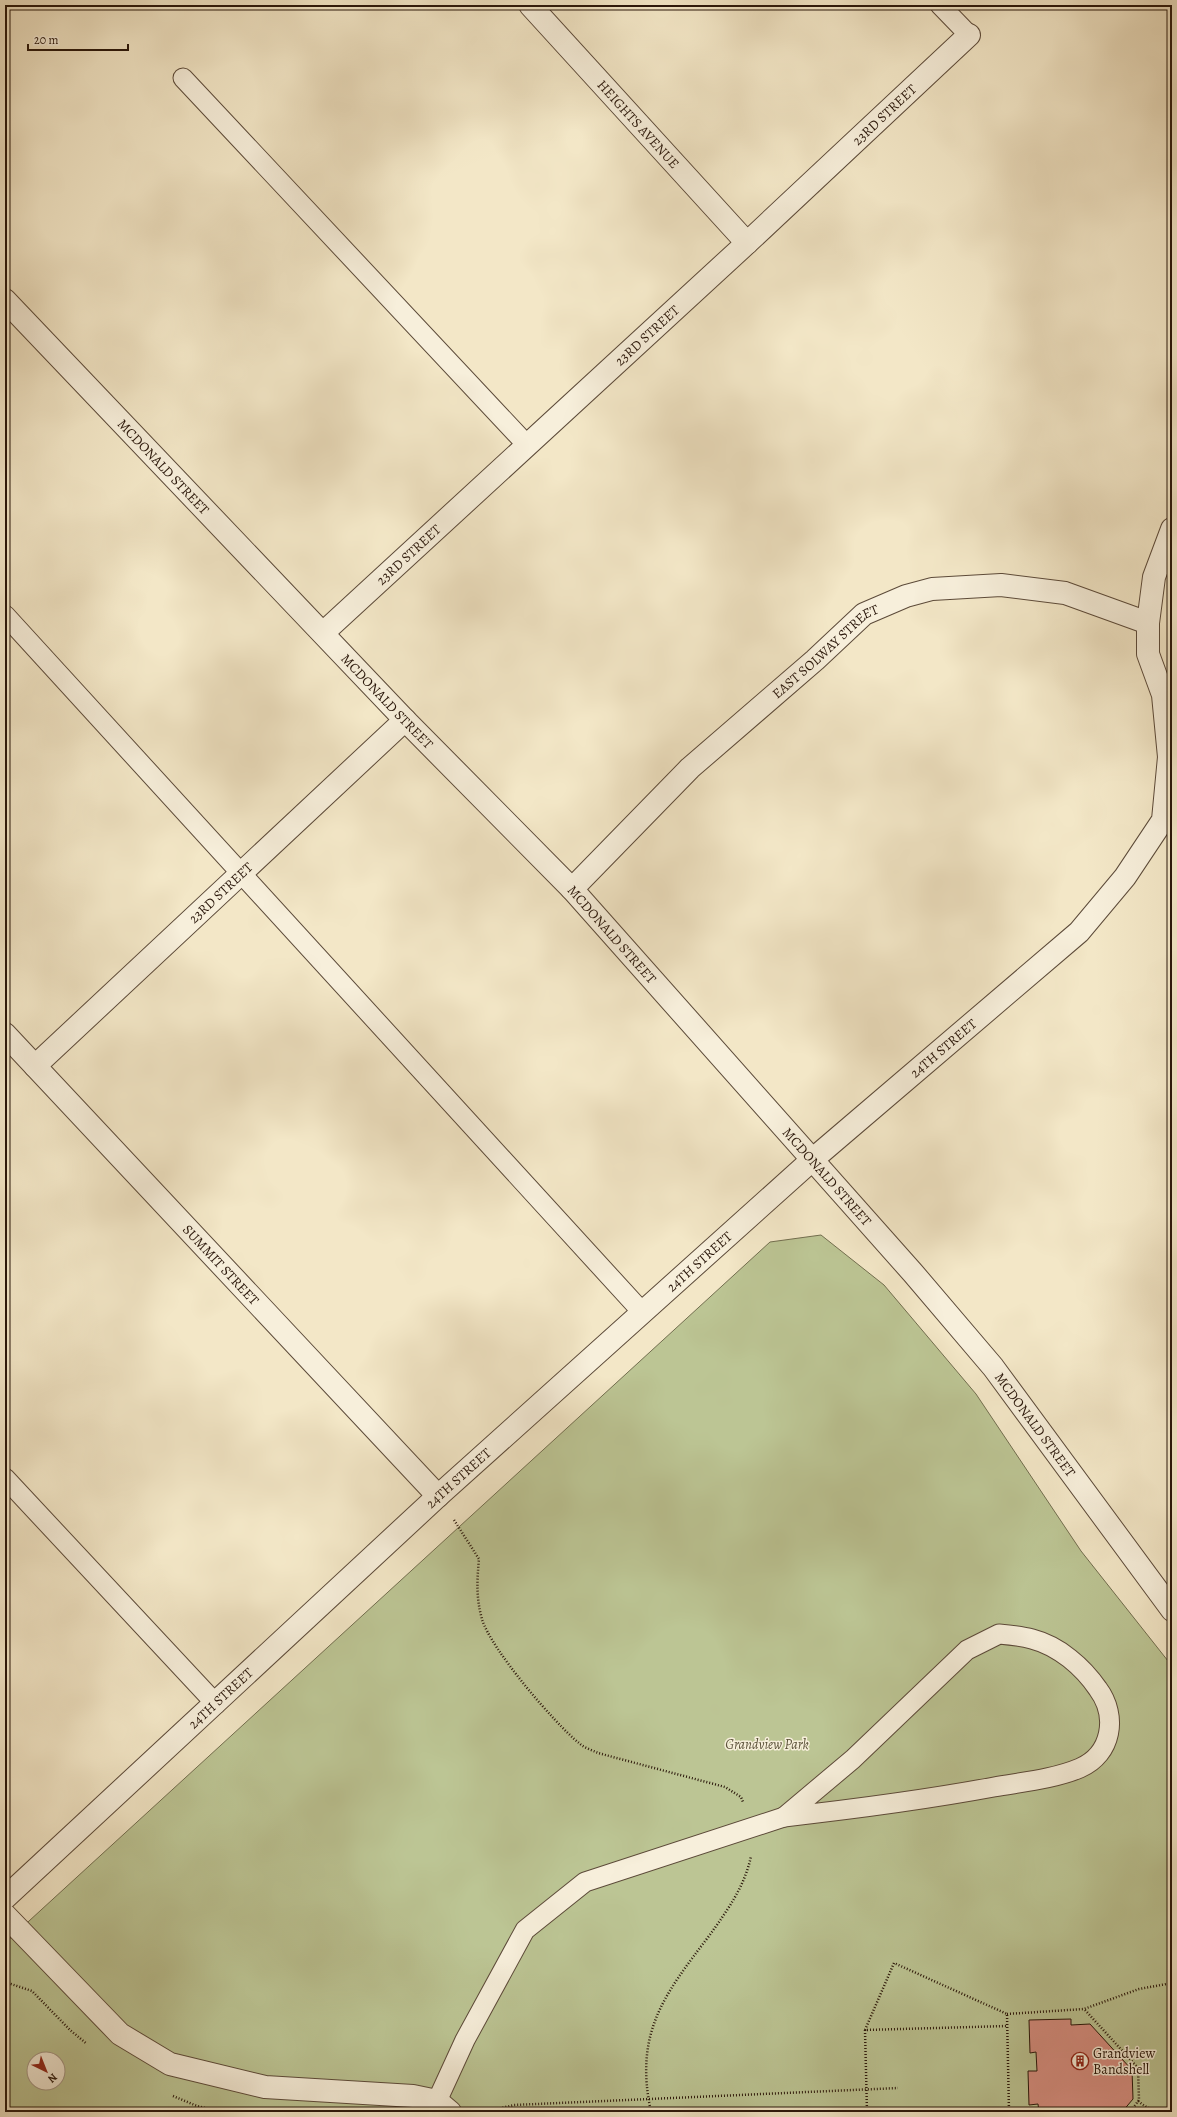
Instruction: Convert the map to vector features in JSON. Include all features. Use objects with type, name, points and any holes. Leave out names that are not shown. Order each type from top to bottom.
[{"type":"street","name":"HEIGHTS AVENUE","points":[[530,5],[747,243]]},
{"type":"street","name":"23RD STREET","points":[[323,633],[747,243],[969,35]]},
{"type":"street","name":"MCDONALD STREET","points":[[5,300],[405,720],[572,889],[907,1267],[992,1368],[1172,1610]]},
{"type":"street","name":"24TH STREET","points":[[5,1898],[216,1704],[438,1496],[812,1160],[1079,932],[1125,877],[1168,821],[1169,757],[1163,695],[1148,654],[1148,623],[1154,577],[1172,528]]},
{"type":"street","name":"EAST SOLWAY STREET","points":[[572,889],[690,768],[815,660],[864,614],[906,596],[932,589],[1001,585],[1066,593],[1148,623]]},
{"type":"street","name":"23RD STREET","points":[[35,1066],[405,720]]},
{"type":"street","name":"SUMMIT STREET","points":[[5,1034],[438,1496]]},
{"type":"street","points":[[5,1915],[120,2034],[170,2064],[265,2087],[413,2096],[444,2106]]},
{"type":"lane","points":[[940,5],[969,35]]},
{"type":"lane","points":[[183,78],[527,445]]},
{"type":"lane","points":[[5,615],[643,1313]]},
{"type":"lane","points":[[5,1478],[216,1704]]},
{"type":"lane","points":[[444,2106],[465,2040],[526,1930],[586,1882],[784,1817],[909,1802],[1048,1777],[1081,1767],[1103,1751],[1110,1726],[1106,1700],[1087,1673],[1062,1653],[1033,1639],[999,1634],[967,1650],[853,1759],[784,1817]]},
{"type":"path","points":[[438,1496],[480,1559],[476,1584],[478,1598],[482,1620],[494,1643],[529,1690],[570,1734],[580,1744],[598,1752],[725,1787],[741,1797],[755,1826],[751,1857],[742,1883],[732,1904],[666,1994],[656,2018],[645,2062],[648,2100],[651,2112]]},
{"type":"path","points":[[867,2112],[865,2030],[894,1963],[1007,2014],[1084,2009],[1138,1989],[1172,1983]]},
{"type":"path","points":[[1084,2009],[1138,2068],[1138,2101],[1130,2112]]},
{"type":"path","points":[[1007,2014],[1009,2112]]},
{"type":"path","points":[[865,2030],[1007,2026]]},
{"type":"path","points":[[1172,2077],[1170,2082],[1172,2085]]},
{"type":"path","points":[[485,2112],[514,2104],[648,2100],[898,2088]]},
{"type":"path","points":[[1138,2101],[1146,2108],[1158,2112],[1172,2108]]},
{"type":"green space","name":"Grandview Park","points":[[821,1235],[884,1285],[976,1394],[1081,1551],[1172,1666],[1172,2112],[5,2112],[5,1943],[770,1242]]},
{"type":"building","name":"Grandview Bandshell","points":[[1071,2019],[1071,2025],[1090,2024],[1132,2070],[1133,2099],[1122,2112],[1039,2112],[1038,2104],[1029,2105],[1028,2071],[1037,2071],[1036,2052],[1030,2053],[1029,2020]]},
{"type":"place","name":"Grandview Bandshell","points":[[1080,2061]]}]
